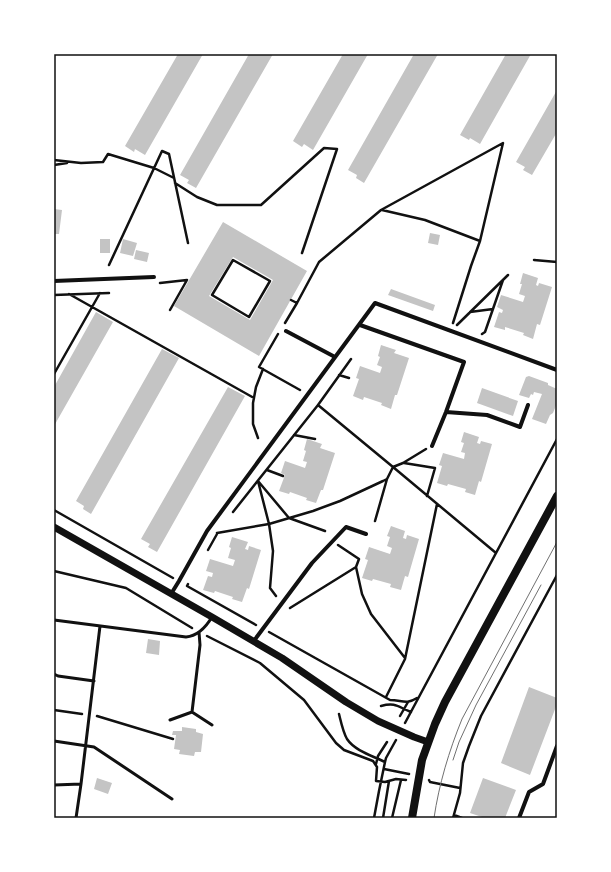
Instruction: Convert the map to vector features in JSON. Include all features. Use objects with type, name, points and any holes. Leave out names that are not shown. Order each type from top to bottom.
[{"type":"main road","points":[[412,818],[422,760],[435,724],[445,702],[557,496]]},
{"type":"street","points":[[54,281],[154,277]]},
{"type":"street","points":[[171,595],[207,531],[375,304],[557,370]]},
{"type":"street","points":[[360,325],[464,362],[432,446]]},
{"type":"street","points":[[283,330],[336,358]]},
{"type":"street","points":[[446,412],[487,415],[520,427],[528,405]]},
{"type":"street","points":[[253,642],[312,563],[346,527],[366,534]]},
{"type":"street","points":[[54,528],[282,658],[346,702],[378,721],[428,742]]},
{"type":"street","points":[[519,818],[529,792],[543,784],[557,746]]},
{"type":"lane","points":[[54,620],[186,637],[194,636],[208,624],[212,618]]},
{"type":"lane","points":[[76,818],[100,626]]},
{"type":"lane","points":[[192,712],[200,645],[199,632]]},
{"type":"lane","points":[[54,674],[58,676],[94,680]]},
{"type":"lane","points":[[170,720],[192,712]]},
{"type":"lane","points":[[192,712],[212,725]]},
{"type":"lane","points":[[54,741],[94,747],[172,799]]},
{"type":"lane","points":[[54,784],[81,784]]},
{"type":"path","points":[[285,323],[319,262],[381,210],[503,144],[480,241],[451,331]]},
{"type":"path","points":[[175,183],[196,197],[217,205],[261,205],[324,148],[336,149],[302,253]]},
{"type":"path","points":[[109,265],[162,152],[169,154],[188,243]]},
{"type":"path","points":[[54,160],[81,163],[103,162],[108,154],[154,168],[174,178]]},
{"type":"path","points":[[54,165],[72,162]]},
{"type":"path","points":[[381,210],[425,220],[480,241]]},
{"type":"path","points":[[233,260],[270,281],[267,286],[249,317],[212,295],[233,260]]},
{"type":"path","points":[[534,260],[557,262]]},
{"type":"path","points":[[451,331],[508,275]]},
{"type":"path","points":[[159,283],[188,280],[170,310]]},
{"type":"path","points":[[472,339],[486,332],[503,280]]},
{"type":"path","points":[[54,374],[100,293]]},
{"type":"path","points":[[54,295],[109,293]]},
{"type":"path","points":[[70,294],[254,398]]},
{"type":"path","points":[[291,300],[297,303]]},
{"type":"path","points":[[470,312],[493,309]]},
{"type":"path","points":[[283,330],[259,367],[300,390]]},
{"type":"path","points":[[318,405],[351,359]]},
{"type":"path","points":[[258,438],[252,424],[256,387],[263,369]]},
{"type":"path","points":[[339,375],[349,378]]},
{"type":"path","points":[[294,435],[315,439]]},
{"type":"path","points":[[407,718],[557,439]]},
{"type":"path","points":[[374,521],[387,478],[393,467],[403,463],[432,446]]},
{"type":"path","points":[[403,463],[435,468],[427,496]]},
{"type":"path","points":[[267,470],[283,476]]},
{"type":"path","points":[[217,534],[269,524],[313,511],[340,501],[387,478]]},
{"type":"path","points":[[276,596],[270,588],[273,551],[269,524],[258,481],[289,518],[325,531]]},
{"type":"path","points":[[386,697],[405,659],[437,504]]},
{"type":"path","points":[[54,510],[187,586]]},
{"type":"path","points":[[333,541],[359,559],[356,567],[362,594],[371,614],[405,659]]},
{"type":"path","points":[[484,543],[496,553]]},
{"type":"path","points":[[290,608],[356,567]]},
{"type":"path","points":[[54,571],[126,588],[199,632],[260,663],[304,700],[340,747],[373,761],[376,764]]},
{"type":"path","points":[[462,818],[453,816],[460,788],[463,763],[469,746],[482,716],[557,576]]},
{"type":"path","points":[[400,716],[408,702]]},
{"type":"path","points":[[381,706],[393,704],[411,712]]},
{"type":"path","points":[[54,710],[98,717],[173,738]]},
{"type":"path","points":[[339,714],[344,734],[348,740],[357,748],[385,762]]},
{"type":"path","points":[[387,742],[377,758],[376,781],[385,782],[396,779],[406,780]]},
{"type":"path","points":[[374,818],[386,758],[393,746]]},
{"type":"path","points":[[384,769],[406,774]]},
{"type":"path","points":[[392,818],[401,780]]},
{"type":"path","points":[[383,818],[389,781]]},
{"type":"path","points":[[430,782],[460,788]]},
{"type":"building","points":[[178,54],[203,54],[145,155],[135,149],[134,152],[125,146]]},
{"type":"building","points":[[249,54],[273,54],[196,188],[187,183],[189,180],[180,175]]},
{"type":"building","points":[[343,54],[368,54],[313,150],[304,144],[302,147],[293,141]]},
{"type":"building","points":[[414,54],[438,54],[364,183],[356,178],[357,175],[348,170]]},
{"type":"building","points":[[506,54],[531,54],[480,144],[470,138],[469,140],[460,135]]},
{"type":"building","points":[[557,90],[557,132],[532,175],[523,170],[525,167],[516,162]]},
{"type":"building","points":[[54,209],[62,210],[59,234],[54,234]]},
{"type":"building","points":[[223,222],[307,271],[259,356],[174,306]],"holes":[[[233,257],[273,280],[250,320],[209,296]]]},
{"type":"building","points":[[430,233],[440,235],[438,245],[428,243]]},
{"type":"building","points":[[100,239],[110,239],[110,253],[100,253]]},
{"type":"building","points":[[123,239],[137,243],[133,256],[120,253]]},
{"type":"building","points":[[136,250],[149,253],[147,262],[134,259]]},
{"type":"building","points":[[523,273],[538,278],[536,285],[538,286],[539,283],[552,287],[540,325],[537,324],[533,339],[523,335],[524,333],[505,327],[505,330],[494,327],[499,312],[502,313],[503,310],[497,307],[501,295],[523,302],[525,296],[519,294]]},
{"type":"building","points":[[391,289],[435,305],[433,311],[388,295]]},
{"type":"building","points":[[96,312],[113,322],[54,426],[54,387]]},
{"type":"building","points":[[381,345],[396,350],[394,353],[409,358],[391,409],[381,405],[382,403],[364,397],[363,400],[353,396],[359,379],[356,378],[360,366],[380,373],[382,367],[377,365],[380,357],[378,356]]},
{"type":"building","points":[[162,349],[179,358],[91,514],[83,509],[84,506],[76,501]]},
{"type":"building","points":[[529,376],[548,383],[548,385],[557,389],[557,403],[546,424],[532,419],[542,394],[534,392],[529,398],[519,395],[526,377]]},
{"type":"building","points":[[228,387],[245,396],[157,552],[148,547],[150,544],[141,539]]},
{"type":"building","points":[[482,388],[518,401],[513,416],[477,403]]},
{"type":"building","points":[[464,432],[479,437],[477,443],[480,444],[481,441],[492,444],[481,482],[479,481],[475,495],[465,492],[466,489],[448,484],[447,486],[437,483],[442,466],[439,465],[443,453],[464,459],[465,453],[461,452],[464,443],[461,442]]},
{"type":"building","points":[[307,439],[322,444],[320,448],[335,453],[323,490],[321,490],[316,503],[290,492],[289,494],[279,491],[285,475],[281,473],[285,461],[305,468],[307,462],[303,461]]},
{"type":"building","points":[[391,526],[405,531],[403,538],[406,539],[407,535],[419,539],[408,577],[405,576],[401,590],[390,587],[391,584],[373,579],[372,581],[362,578],[368,560],[365,559],[369,547],[390,554],[392,548],[387,546],[390,537],[387,536]]},
{"type":"building","points":[[232,537],[248,542],[245,549],[248,550],[249,546],[261,550],[249,589],[247,588],[242,602],[232,599],[233,597],[215,591],[214,593],[203,590],[208,576],[212,577],[213,573],[206,571],[210,559],[233,566],[235,560],[228,558]]},
{"type":"building","points":[[148,639],[160,641],[159,655],[146,653]]},
{"type":"building","points":[[529,687],[557,698],[557,704],[530,775],[501,763]]},
{"type":"building","points":[[182,727],[196,729],[196,732],[203,734],[201,752],[195,752],[194,756],[179,754],[180,750],[174,749],[176,735],[172,735],[173,731],[182,731]]},
{"type":"building","points":[[97,778],[112,783],[108,794],[94,789]]},
{"type":"building","points":[[483,778],[516,790],[505,818],[485,818],[470,813]]},
{"type":"tram line","points":[[434,818],[445,768],[462,719],[557,542]]},
{"type":"tram line","points":[[453,760],[459,742],[476,705],[541,585]]}]
